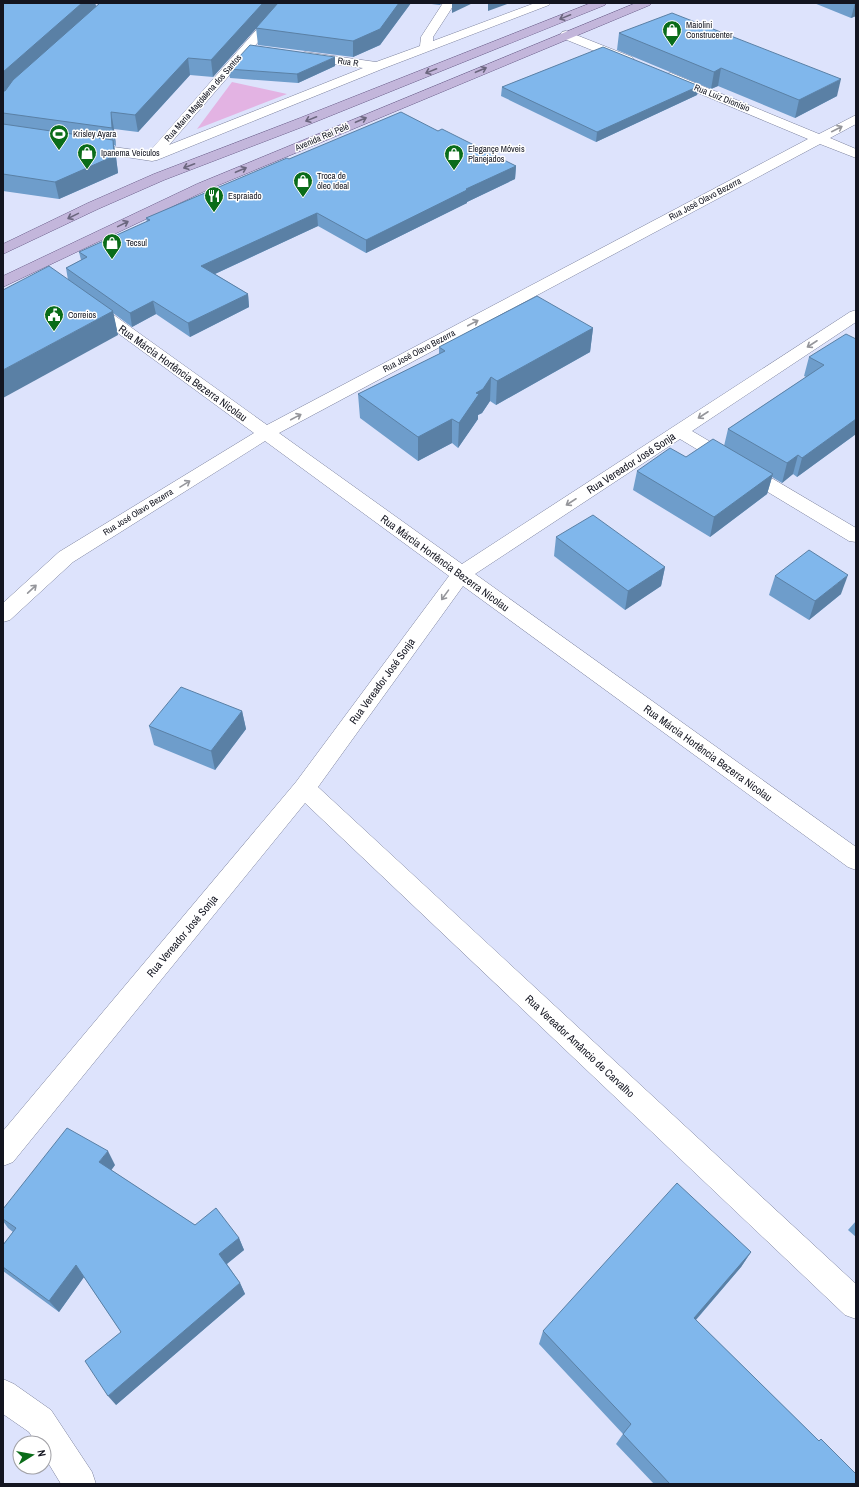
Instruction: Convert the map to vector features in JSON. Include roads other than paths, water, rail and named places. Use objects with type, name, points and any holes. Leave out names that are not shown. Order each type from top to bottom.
[{"type":"main road","name":"Avenida Rei Pelé","points":[[3,250],[93,206],[159,177],[601,3]]},
{"type":"main road","name":"Avenida Rei Pelé","points":[[3,282],[202,187],[646,3]]},
{"type":"street","name":"Rua Maria Magdalena dos Santos","points":[[152,157],[286,3]]},
{"type":"street","points":[[426,49],[427,37],[449,3]]},
{"type":"street","points":[[74,146],[152,157],[378,66],[545,3]]},
{"type":"street","points":[[566,35],[641,65]]},
{"type":"street","points":[[247,48],[262,50]]},
{"type":"street","name":"Rua R","points":[[293,54],[378,66]]},
{"type":"street","name":"Rua Luiz Dionísio","points":[[656,72],[856,154]]},
{"type":"street","name":"Rua José Olavo Bezerra","points":[[3,615],[66,557],[266,433],[856,119]]},
{"type":"street","points":[[152,157],[159,177]]},
{"type":"street","points":[[35,266],[54,279]]},
{"type":"street","name":"Rua Márcia Hortência Bezerra Nicolau","points":[[80,298],[856,860]]},
{"type":"street","name":"Rua Vereador José Sonja","points":[[3,1152],[304,788],[460,574],[680,430],[850,325]]},
{"type":"street","points":[[680,430],[856,536]]},
{"type":"street","name":"Rua Vereador Amâncio de Carvalho","points":[[304,788],[856,1304]]},
{"type":"street","points":[[3,1395],[40,1421],[80,1484]]},
{"type":"place","name":"Maiolini Construcenter","points":[[672,47]]},
{"type":"place","name":"Krisley Ayara","points":[[59,151]]},
{"type":"place","name":"Ipanema Veículos","points":[[87,170]]},
{"type":"place","name":"Elegançe Móveis Planejados","points":[[454,171]]},
{"type":"place","name":"Troca de óleo Ideal","points":[[303,198]]},
{"type":"place","name":"Espraiado","points":[[214,213]]},
{"type":"place","name":"Tecsul","points":[[112,260]]},
{"type":"place","name":"Correios","points":[[54,332]]}]
